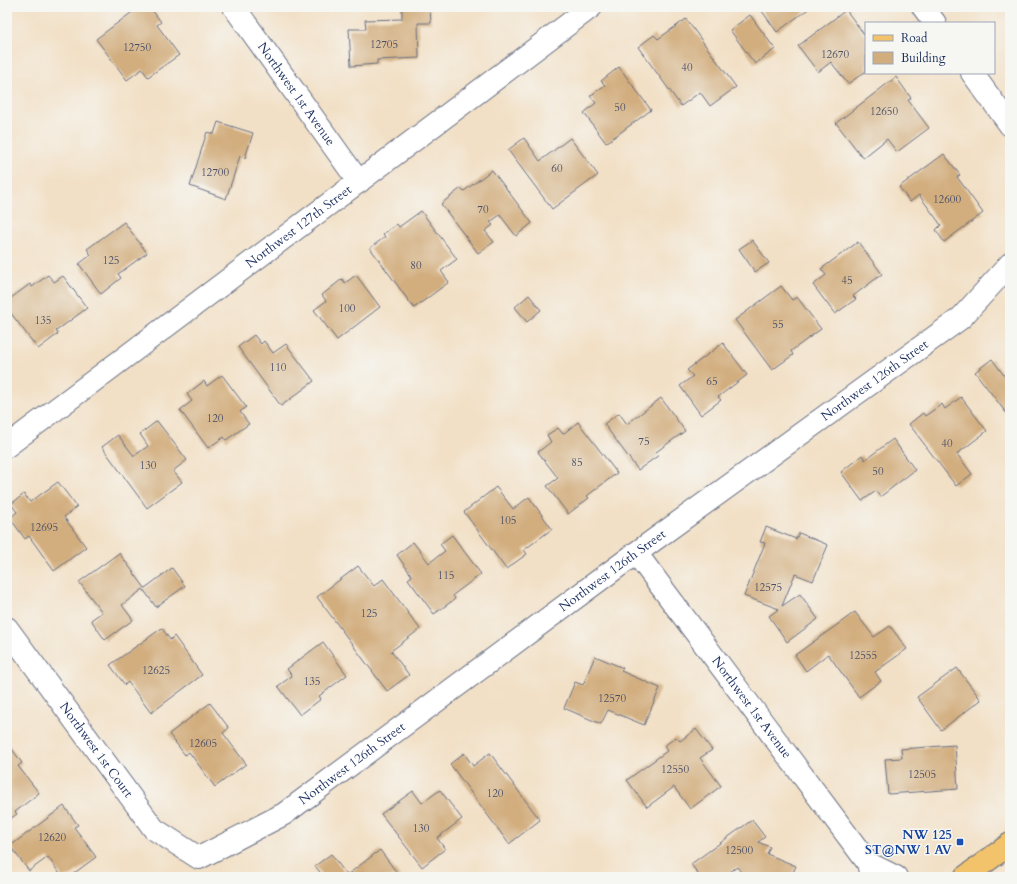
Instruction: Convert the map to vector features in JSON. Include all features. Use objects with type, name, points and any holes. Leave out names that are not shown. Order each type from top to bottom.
[{"type":"main road","points":[[966,877],[1010,844]]},
{"type":"street","name":"Northwest 1st Avenue","points":[[234,7],[359,182]]},
{"type":"street","name":"Northwest 127th Street","points":[[7,446],[591,7]]},
{"type":"street","points":[[923,7],[934,22]]},
{"type":"street","points":[[973,74],[1010,125]]},
{"type":"street","name":"Northwest 126th Street","points":[[199,858],[284,814],[636,552],[961,318],[1010,264]]},
{"type":"street","name":"Northwest 1st Avenue","points":[[636,552],[870,870],[896,877]]},
{"type":"street","name":"Northwest 1st Court","points":[[7,628],[154,829],[199,858]]},
{"type":"building","points":[[139,7],[150,7],[161,22],[157,25],[179,55],[148,77],[142,69],[127,80],[96,39]]},
{"type":"building","points":[[402,7],[430,7],[431,23],[418,23],[419,58],[377,60],[377,64],[351,66],[349,29],[366,29],[365,20],[402,19]]},
{"type":"building","points":[[759,7],[811,7],[777,32]]},
{"type":"building","points":[[846,10],[865,36],[865,72],[848,84],[831,62],[818,72],[798,46]]},
{"type":"building","points":[[750,15],[775,49],[755,64],[730,30]]},
{"type":"building","points":[[686,19],[736,87],[710,106],[700,92],[681,106],[638,47],[654,35],[658,39]]},
{"type":"building","points":[[619,67],[651,110],[606,143],[584,113],[596,103],[590,96],[605,85],[601,81]]},
{"type":"building","points":[[896,77],[911,98],[908,100],[929,128],[897,152],[887,139],[863,158],[836,123]]},
{"type":"building","points":[[218,122],[253,133],[245,158],[240,156],[226,199],[190,186],[207,132],[214,134]]},
{"type":"building","points":[[524,138],[540,161],[570,138],[598,175],[552,209],[508,150]]},
{"type":"building","points":[[944,154],[960,175],[957,177],[983,213],[944,242],[936,230],[941,225],[919,195],[910,202],[899,187]]},
{"type":"building","points":[[492,170],[532,223],[516,236],[500,215],[490,222],[493,225],[485,231],[494,242],[478,253],[441,204],[461,188],[464,191]]},
{"type":"building","points":[[421,211],[457,259],[441,271],[449,282],[414,308],[370,248],[385,237],[383,234],[397,224],[399,227]]},
{"type":"building","points":[[124,222],[147,253],[118,274],[121,278],[101,294],[79,264],[91,255],[87,249]]},
{"type":"building","points":[[752,240],[769,263],[755,272],[739,249]]},
{"type":"building","points":[[858,242],[882,274],[853,296],[856,299],[835,314],[813,285],[826,275],[821,269]]},
{"type":"building","points":[[48,275],[54,282],[63,276],[87,308],[56,331],[58,334],[38,349],[7,308],[7,301],[30,284],[32,287]]},
{"type":"building","points":[[356,275],[380,307],[337,340],[314,310],[326,301],[322,295],[342,279],[345,283]]},
{"type":"building","points":[[781,286],[792,300],[797,297],[821,329],[791,351],[793,355],[772,370],[735,320]]},
{"type":"building","points":[[529,295],[541,310],[527,322],[515,307]]},
{"type":"building","points":[[254,335],[261,344],[264,341],[273,353],[286,344],[314,381],[281,406],[238,347]]},
{"type":"building","points":[[723,343],[747,375],[718,397],[721,400],[701,415],[680,386],[693,376],[687,370]]},
{"type":"building","points":[[992,359],[1008,381],[1010,379],[1010,418],[975,372]]},
{"type":"building","points":[[222,375],[246,407],[240,412],[249,424],[226,440],[224,437],[208,448],[180,410],[192,401],[187,394],[204,381],[207,386]]},
{"type":"building","points":[[961,397],[987,431],[957,454],[972,474],[956,486],[909,424],[923,413],[925,416],[942,404],[945,409]]},
{"type":"building","points":[[661,398],[685,431],[656,452],[659,455],[638,470],[604,424],[619,413],[627,424]]},
{"type":"building","points":[[157,421],[187,460],[173,471],[182,482],[147,508],[102,447],[118,435],[134,456],[148,446],[140,434]]},
{"type":"building","points":[[578,422],[617,473],[587,496],[589,498],[568,514],[547,486],[558,478],[538,452],[551,442],[547,435],[558,428],[563,434]]},
{"type":"building","points":[[893,439],[915,470],[880,497],[876,491],[862,501],[841,472],[862,455],[865,460]]},
{"type":"building","points":[[58,482],[77,507],[64,517],[86,547],[54,571],[29,536],[25,539],[10,518],[17,512],[11,504],[24,494],[30,502]]},
{"type":"building","points":[[496,487],[513,509],[529,497],[552,529],[524,550],[527,554],[506,569],[464,512]]},
{"type":"building","points":[[766,527],[796,539],[799,533],[828,545],[813,581],[795,574],[782,606],[800,594],[818,619],[787,642],[769,616],[779,609],[744,596],[765,543],[760,542]]},
{"type":"building","points":[[452,535],[481,574],[453,595],[455,599],[434,614],[408,579],[412,576],[397,555],[413,542],[429,563],[445,551],[440,544]]},
{"type":"building","points":[[119,553],[145,588],[172,568],[185,586],[156,607],[143,589],[122,605],[133,620],[105,640],[91,620],[102,612],[79,582]]},
{"type":"building","points":[[358,566],[374,586],[383,579],[420,629],[391,651],[409,675],[387,691],[317,597]]},
{"type":"building","points":[[855,612],[874,637],[890,626],[907,649],[875,672],[881,681],[859,697],[828,654],[806,671],[795,655]]},
{"type":"building","points":[[162,628],[170,640],[174,636],[202,675],[151,713],[128,682],[125,685],[110,665]]},
{"type":"building","points":[[323,642],[347,675],[319,696],[321,699],[300,715],[278,686],[292,676],[287,669]]},
{"type":"building","points":[[595,656],[623,668],[621,671],[660,688],[644,725],[608,710],[601,724],[564,708],[575,682],[583,685]]},
{"type":"building","points":[[957,668],[981,700],[941,730],[917,697]]},
{"type":"building","points":[[210,703],[229,728],[223,733],[246,764],[215,787],[189,752],[185,755],[169,734]]},
{"type":"building","points":[[696,729],[712,750],[700,758],[721,786],[690,809],[674,787],[647,807],[627,780],[667,751],[664,746],[676,737],[680,741]]},
{"type":"building","points":[[7,742],[22,763],[18,766],[39,793],[15,812],[17,814],[7,821]]},
{"type":"building","points":[[955,745],[958,789],[888,794],[885,759],[902,758],[901,749]]},
{"type":"building","points":[[464,753],[473,766],[490,753],[540,820],[509,844],[450,764]]},
{"type":"building","points":[[440,790],[462,819],[437,838],[445,849],[422,867],[381,814],[413,791],[422,803]]},
{"type":"building","points":[[64,806],[78,825],[74,827],[96,857],[69,877],[62,877],[48,857],[29,871],[10,846]]},
{"type":"building","points":[[752,820],[765,837],[758,842],[770,847],[767,854],[796,866],[791,877],[745,877],[737,867],[723,877],[700,877],[691,864]]},
{"type":"building","points":[[380,850],[400,877],[324,877],[315,866],[331,854],[347,875]]},
{"type":"place","name":"NW 125 ST@NW 1 AV","points":[[960,842]]}]
